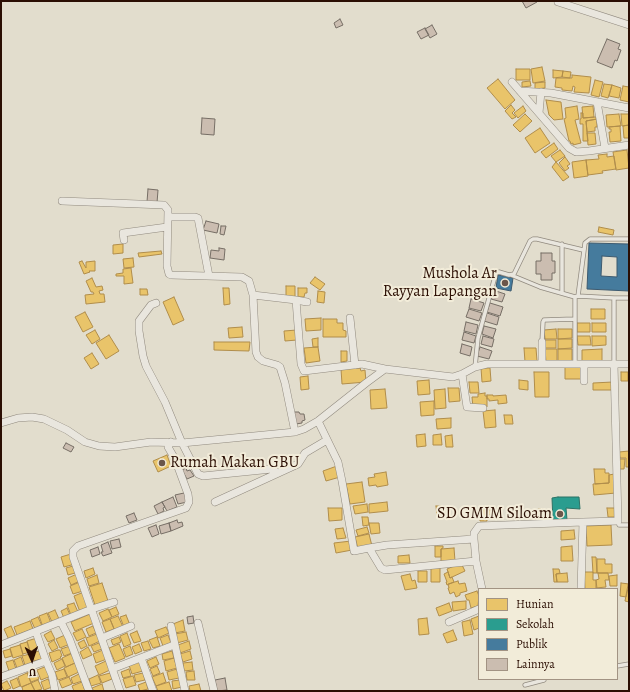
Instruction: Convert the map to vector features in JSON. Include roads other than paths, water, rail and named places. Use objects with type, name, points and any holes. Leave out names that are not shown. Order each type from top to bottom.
[{"type":"street","points":[[558,2],[629,25]]},
{"type":"street","points":[[512,82],[569,148],[576,152],[629,145]]},
{"type":"street","points":[[520,91],[541,92],[629,108]]},
{"type":"street","points":[[539,113],[541,92]]},
{"type":"street","points":[[597,102],[605,148]]},
{"type":"street","points":[[62,201],[164,206],[168,210],[167,266],[169,274],[246,278],[250,284],[253,295],[256,352],[258,357],[263,361],[280,367],[285,383],[295,432]]},
{"type":"street","points":[[168,217],[198,218],[208,276]]},
{"type":"street","points":[[124,240],[123,233],[167,227]]},
{"type":"street","points":[[253,295],[307,302]]},
{"type":"street","points":[[296,300],[301,364],[304,371],[362,364],[385,369],[453,377],[475,367],[487,364],[629,364]]},
{"type":"street","points":[[156,303],[150,305],[139,321],[140,342],[146,366],[165,402],[182,443],[198,474],[272,469],[276,474]]},
{"type":"street","points":[[350,318],[355,365]]},
{"type":"street","points":[[542,342],[542,364]]},
{"type":"street","points":[[584,364],[584,381]]},
{"type":"street","points":[[482,588],[476,561],[474,539],[476,529],[482,525],[532,525],[618,521],[614,364]]},
{"type":"street","points":[[1,423],[18,418],[32,417],[44,419],[67,430],[85,442],[115,448],[150,442],[182,443],[295,432],[318,421],[385,369]]},
{"type":"street","points":[[462,374],[467,407],[484,408]]},
{"type":"street","points":[[318,421],[338,462],[353,550],[355,552],[387,545],[474,539]]},
{"type":"street","points":[[215,502],[299,463],[305,453],[327,440]]},
{"type":"street","points":[[120,691],[73,557],[73,551],[78,546],[181,510],[188,506],[188,494],[168,447],[171,442]]},
{"type":"street","points":[[580,588],[583,522]]},
{"type":"street","points":[[369,548],[381,568],[385,570],[476,561]]},
{"type":"street","points":[[1,645],[92,609],[114,602]]},
{"type":"street","points":[[449,622],[478,609]]},
{"type":"street","points":[[61,622],[69,638],[89,691]]},
{"type":"street","points":[[198,623],[214,691]]},
{"type":"street","points":[[102,638],[131,626]]},
{"type":"street","points":[[171,626],[185,691]]},
{"type":"street","points":[[36,632],[52,675],[53,690]]},
{"type":"street","points":[[112,669],[174,645]]},
{"type":"street","points":[[142,658],[153,691]]},
{"type":"street","points":[[1,677],[46,661]]},
{"type":"lane","points":[[511,275],[514,274],[530,241],[537,239],[583,250]]},
{"type":"lane","points":[[575,364],[574,319],[585,243],[590,239],[629,239]]},
{"type":"lane","points":[[562,244],[562,293]]},
{"type":"lane","points":[[475,367],[478,338],[496,273],[499,272],[511,275],[576,297],[629,298]]},
{"type":"lane","points":[[614,298],[614,364]]},
{"type":"lane","points":[[542,342],[544,320],[574,319]]},
{"type":"lane","points":[[618,521],[619,525],[629,525]]},
{"type":"lane","points":[[618,666],[629,664]]},
{"type":"lane","points":[[525,685],[541,680]]},
{"type":"place","name":"Mushola Ar Rayyan Lapangan","points":[[505,283]]},
{"type":"place","name":"Rumah Makan GBU","points":[[162,463]]},
{"type":"place","name":"SD GMIM Siloam","points":[[560,514]]}]
